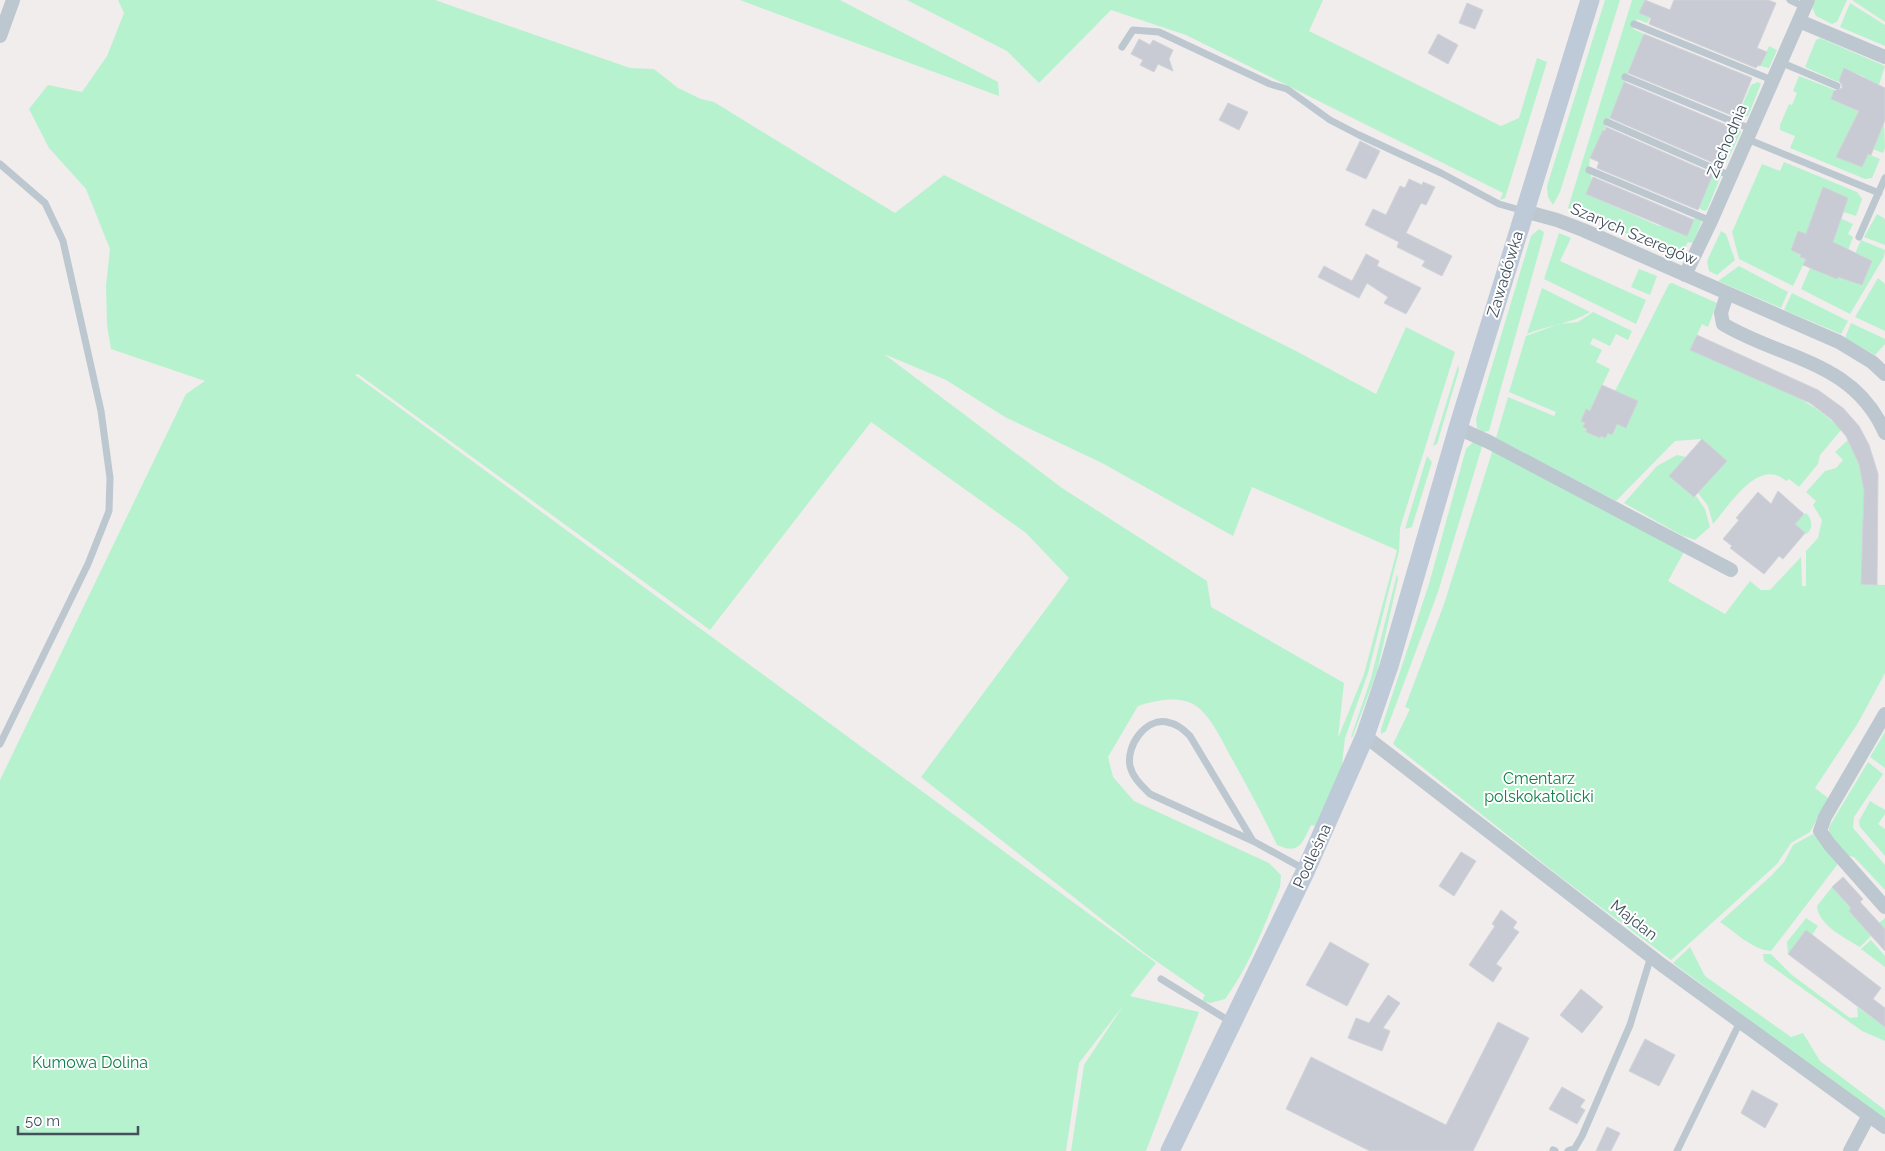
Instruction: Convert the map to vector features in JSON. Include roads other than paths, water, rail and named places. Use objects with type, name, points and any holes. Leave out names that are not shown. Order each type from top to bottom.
[{"type":"main road","name":"Zawadówka","points":[[1422,548],[1590,0]]},
{"type":"main road","name":"Podleśna","points":[[1170,1151],[1306,870],[1365,736],[1389,666],[1422,548]]},
{"type":"street","points":[[0,36],[13,0]]},
{"type":"street","name":"Zachodnia","points":[[1686,276],[1806,3]]},
{"type":"street","points":[[1799,20],[1885,57]]},
{"type":"street","name":"Szarych Szeregów","points":[[1524,211],[1565,223],[1839,342],[1872,362],[1885,374]]},
{"type":"street","points":[[1727,294],[1721,313],[1723,324],[1815,365],[1848,383],[1870,405],[1885,433]]},
{"type":"street","points":[[1458,428],[1498,446],[1731,570]]},
{"type":"street","points":[[1885,714],[1825,817],[1820,831],[1844,862],[1885,907]]},
{"type":"street","name":"Majdan","points":[[1365,736],[1651,956],[1885,1127]]},
{"type":"street","points":[[1850,1151],[1869,1115]]},
{"type":"lane","points":[[1790,0],[1806,3]]},
{"type":"lane","points":[[1634,24],[1772,80]]},
{"type":"lane","points":[[1122,47],[1133,30],[1159,32],[1270,84],[1287,89],[1330,120],[1499,204],[1524,211]]},
{"type":"lane","points":[[1780,62],[1836,86]]},
{"type":"lane","points":[[1626,77],[1879,193]]},
{"type":"lane","points":[[1607,122],[1731,176]]},
{"type":"lane","points":[[0,164],[45,203],[63,241],[101,410],[110,478],[109,510],[88,564],[0,744]]},
{"type":"lane","points":[[1589,170],[1711,222]]},
{"type":"lane","points":[[1859,237],[1885,178]]},
{"type":"lane","points":[[1253,841],[1190,736],[1179,726],[1166,721],[1154,723],[1143,730],[1134,742],[1129,755],[1131,767],[1138,782],[1150,794],[1253,841],[1306,870]]},
{"type":"lane","points":[[1568,1151],[1575,1148],[1582,1136],[1630,1026],[1651,956]]},
{"type":"lane","points":[[1161,979],[1231,1022]]},
{"type":"lane","points":[[1677,1151],[1740,1022]]},
{"type":"park label","name":"Cmentarz polskokatolicki","points":[[1539,787]]},
{"type":"park label","name":"Kumowa Dolina","points":[[90,1062]]}]
